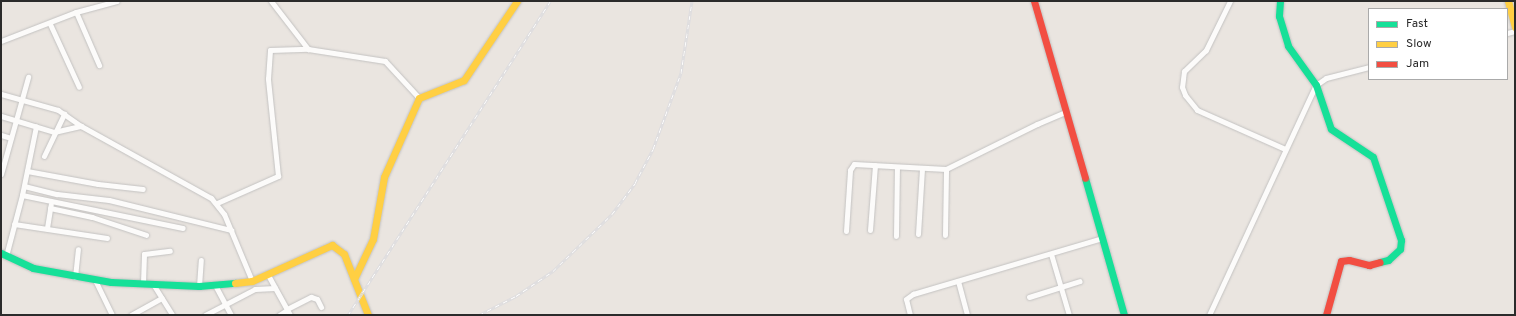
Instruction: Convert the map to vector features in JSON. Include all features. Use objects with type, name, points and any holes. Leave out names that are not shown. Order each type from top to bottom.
[{"type":"street","points":[[1,41],[50,24],[76,12],[117,1]]},
{"type":"street","points":[[271,1],[308,49]]},
{"type":"street","points":[[354,279],[373,238],[384,177],[419,98],[464,80],[517,1]]},
{"type":"street","points":[[1034,1],[1124,315]]},
{"type":"street","points":[[1230,1],[1206,50],[1184,71],[1182,87],[1185,95],[1197,110],[1285,149]]},
{"type":"street","points":[[1280,1],[1279,16],[1288,46],[1316,85],[1331,129],[1351,140],[1373,157],[1402,240],[1400,249],[1388,260],[1369,265],[1349,260],[1340,261],[1326,315]]},
{"type":"street","points":[[1508,1],[1515,27]]},
{"type":"street","points":[[76,12],[99,65]]},
{"type":"street","points":[[50,24],[79,87]]},
{"type":"street","points":[[217,203],[278,176],[268,79],[270,50],[308,49],[385,61],[419,98]]},
{"type":"street","points":[[1209,315],[1259,212],[1285,149],[1316,85],[1326,78],[1368,67]]},
{"type":"street","points":[[1,174],[3,159],[11,138],[28,77]]},
{"type":"street","points":[[1,94],[64,114],[81,126],[193,187],[217,203],[231,230],[252,281]]},
{"type":"street","points":[[846,231],[850,166],[854,164],[946,169],[1037,124],[1065,112]]},
{"type":"street","points":[[44,156],[54,132],[64,114]]},
{"type":"street","points":[[1,116],[54,132],[81,126]]},
{"type":"street","points":[[36,126],[22,195],[14,224],[3,254],[33,268],[75,277],[95,280],[199,286],[252,281],[332,245],[344,254],[368,315]]},
{"type":"street","points":[[1,135],[11,138]]},
{"type":"street","points":[[870,230],[875,166]]},
{"type":"street","points":[[896,236],[897,167]]},
{"type":"street","points":[[918,234],[922,168]]},
{"type":"street","points":[[944,235],[946,169]]},
{"type":"street","points":[[27,171],[98,184],[143,189]]},
{"type":"street","points":[[24,186],[165,213],[231,230]]},
{"type":"street","points":[[22,195],[183,228]]},
{"type":"street","points":[[47,228],[51,202]]},
{"type":"street","points":[[50,208],[92,217],[146,235]]},
{"type":"street","points":[[163,223],[165,213]]},
{"type":"street","points":[[14,224],[107,238]]},
{"type":"street","points":[[910,315],[907,298],[958,281],[1102,238]]},
{"type":"street","points":[[75,277],[78,249]]},
{"type":"street","points":[[143,283],[144,254],[158,251],[170,252]]},
{"type":"street","points":[[1051,254],[1070,315]]},
{"type":"street","points":[[199,286],[201,260]]},
{"type":"street","points":[[268,275],[288,311]]},
{"type":"street","points":[[95,280],[112,315]]},
{"type":"street","points":[[958,281],[967,315]]},
{"type":"street","points":[[1029,297],[1080,281]]},
{"type":"street","points":[[153,284],[172,315]]},
{"type":"street","points":[[216,285],[231,315]]},
{"type":"street","points":[[205,315],[255,289],[275,288]]},
{"type":"street","points":[[279,315],[311,296],[317,299],[321,307]]},
{"type":"street","points":[[131,315],[162,298]]},
{"type":"street","points":[[106,315],[108,309]]},
{"type":"railway","points":[[348,315],[550,1]]},
{"type":"railway","points":[[479,315],[516,296],[553,271],[612,214],[635,183],[653,149],[681,73],[692,1]]},
{"type":"traffic: fast","points":[[1280,1],[1279,16],[1288,46],[1316,85],[1331,129],[1373,157],[1401,240],[1400,249],[1388,260],[1380,262]]},
{"type":"traffic: fast","points":[[1085,178],[1124,315]]},
{"type":"traffic: fast","points":[[1,253],[33,268],[111,282],[199,286],[235,283]]},
{"type":"traffic: slow","points":[[354,279],[373,239],[384,177],[419,98],[464,80],[517,1]]},
{"type":"traffic: slow","points":[[1508,1],[1515,27]]},
{"type":"traffic: slow","points":[[235,283],[252,281],[332,245],[344,254],[368,315]]},
{"type":"traffic: jam","points":[[1034,1],[1085,178]]},
{"type":"traffic: jam","points":[[1326,315],[1341,261],[1349,260],[1369,265],[1380,262]]}]
